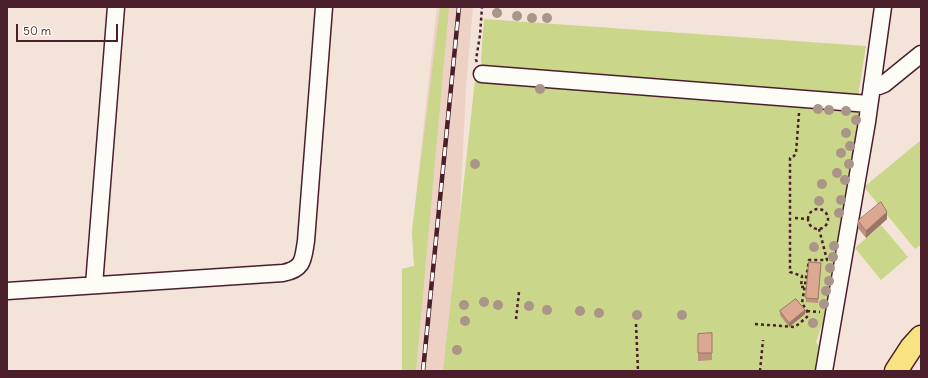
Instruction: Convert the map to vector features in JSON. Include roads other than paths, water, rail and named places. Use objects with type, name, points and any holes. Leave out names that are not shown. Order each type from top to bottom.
[{"type":"highway","points":[[896,371],[911,348],[921,338]]},
{"type":"street","points":[[94,285],[116,7]]},
{"type":"street","points":[[7,292],[283,273],[296,269],[300,266],[303,260],[306,241],[324,7]]},
{"type":"street","points":[[824,371],[861,159],[882,7]]},
{"type":"street","points":[[872,85],[879,86],[884,84],[921,54]]},
{"type":"street","points":[[482,74],[869,104]]},
{"type":"railway","points":[[423,371],[459,7]]}]
